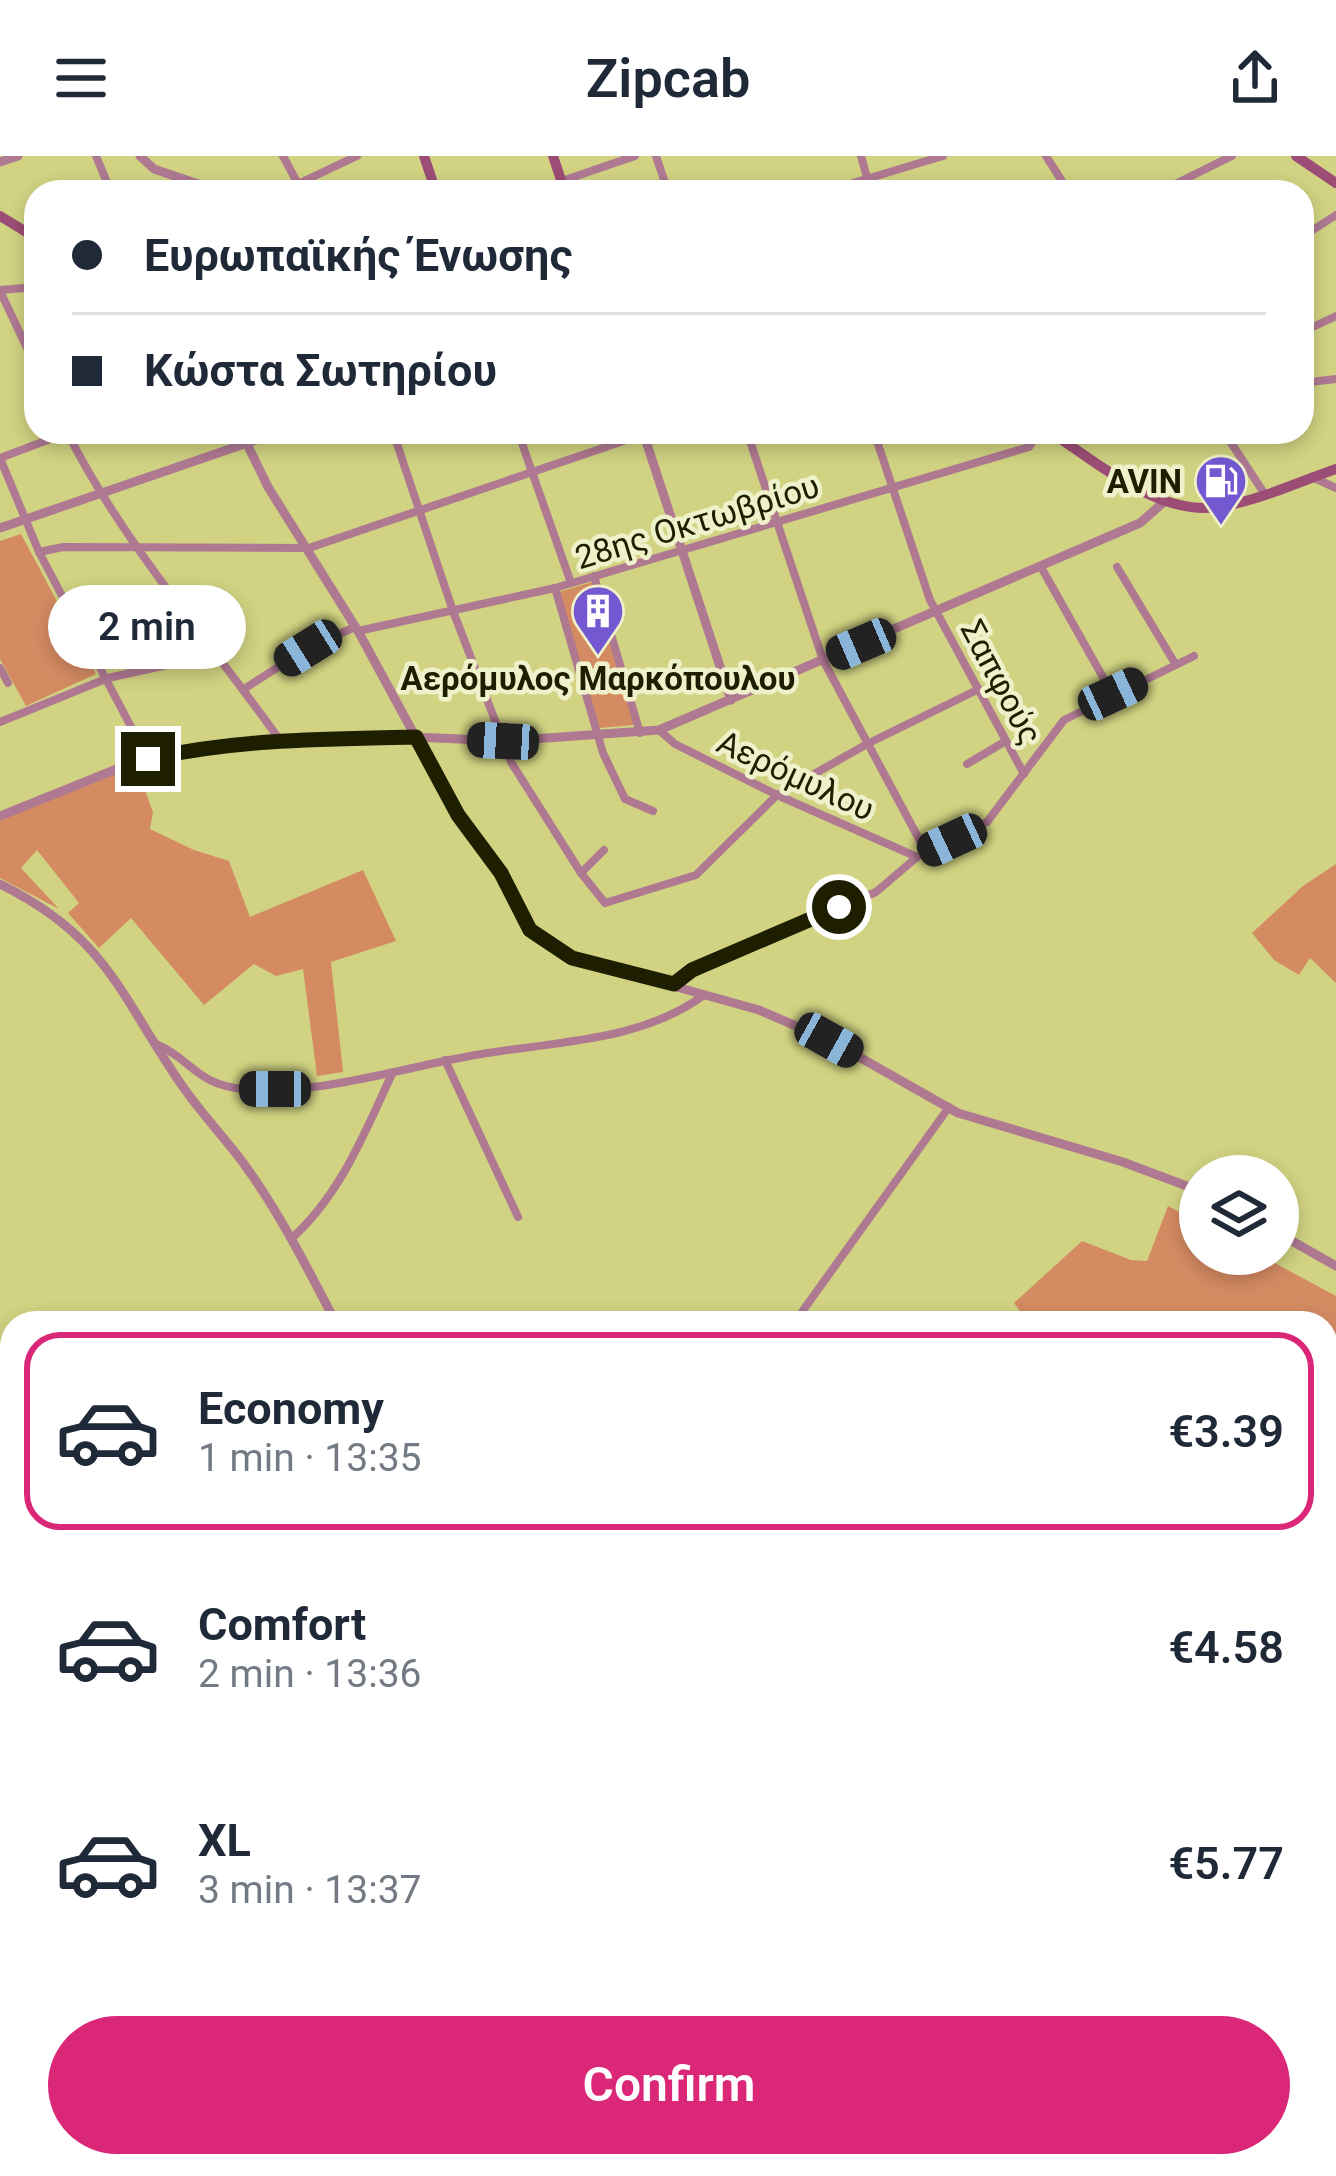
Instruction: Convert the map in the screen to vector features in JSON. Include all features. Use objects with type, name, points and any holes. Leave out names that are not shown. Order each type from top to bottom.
[{"type":"main road","points":[[1296,156],[1336,183]]},
{"type":"main road","points":[[1070,444],[1165,501],[1210,508],[1336,469]]},
{"type":"street","points":[[140,156],[154,170],[184,180]]},
{"type":"street","points":[[306,180],[356,156]]},
{"type":"street","points":[[580,180],[635,156]]},
{"type":"street","points":[[861,156],[867,178]]},
{"type":"street","points":[[861,180],[943,156]]},
{"type":"street","points":[[1185,180],[1232,156]]},
{"type":"street","points":[[0,291],[24,342]]},
{"type":"street","points":[[37,444],[0,458],[39,552],[148,759]]},
{"type":"street","points":[[75,444],[135,547],[279,739]]},
{"type":"street","points":[[0,528],[240,444]]},
{"type":"street","points":[[247,444],[458,815],[501,873],[530,930],[572,958],[759,1010],[829,1040],[949,1108],[1179,1183]]},
{"type":"street","points":[[396,444],[511,762],[580,873],[605,903],[696,875],[777,795],[979,689]]},
{"type":"street","points":[[522,444],[571,584]]},
{"type":"street","points":[[39,552],[63,547],[309,548],[616,444]]},
{"type":"street","points":[[649,444],[731,700]]},
{"type":"street","points":[[751,444],[823,660],[926,852]]},
{"type":"street","name":"Σαπφούς","points":[[878,444],[937,612],[1024,774]]},
{"type":"street","name":"28ης Οκτωβρίου","points":[[244,689],[308,648],[356,629],[571,584],[1032,444]]},
{"type":"street","points":[[1232,444],[1264,494]]},
{"type":"street","points":[[1312,477],[1336,488]]},
{"type":"street","points":[[0,816],[148,759],[208,746],[279,739],[503,741],[659,730],[1140,523],[1165,501]]},
{"type":"street","points":[[1041,567],[1113,694]]},
{"type":"street","points":[[1117,567],[1176,665]]},
{"type":"street","points":[[593,576],[640,733]]},
{"type":"street","points":[[555,588],[598,736],[625,799],[653,811]]},
{"type":"street","points":[[0,722],[108,678],[217,654]]},
{"type":"street","points":[[674,984],[692,970],[876,892],[916,857],[987,822],[1058,725],[1194,656]]},
{"type":"street","points":[[0,668],[8,683]]},
{"type":"street","name":"Αερόμυλου","points":[[659,730],[676,744],[777,795],[916,857]]},
{"type":"street","points":[[967,764],[1006,741]]},
{"type":"street","points":[[580,873],[604,850]]},
{"type":"street","points":[[0,884],[44,908],[80,936],[127,994],[185,1090],[245,1166],[329,1311]]},
{"type":"street","points":[[156,1044],[205,1079],[246,1089],[275,1089],[615,1034],[674,1014],[706,994]]},
{"type":"street","points":[[445,1060],[518,1217]]},
{"type":"street","points":[[290,1240],[320,1212],[339,1183],[392,1073]]},
{"type":"street","points":[[803,1311],[949,1108]]},
{"type":"street","points":[[1299,1245],[1336,1266]]},
{"type":"shaded area","points":[[21,534],[96,674],[26,706],[0,659],[0,541]]},
{"type":"shaded area","points":[[592,582],[634,725],[599,728],[559,592]]},
{"type":"shaded area","points":[[151,760],[155,765],[141,780],[153,812],[150,829],[229,861],[250,917],[363,870],[396,941],[331,962],[343,1072],[317,1076],[303,969],[276,976],[254,964],[204,1005],[131,918],[99,948],[68,913],[79,903],[37,850],[21,868],[59,909],[0,878],[0,818]]},
{"type":"shaded area","points":[[1336,864],[1336,983],[1310,958],[1299,975],[1274,960],[1252,933],[1303,886]]},
{"type":"shaded area","points":[[1168,1206],[1179,1212],[1179,1275],[1297,1275],[1336,1296],[1336,1311],[1020,1311],[1014,1303],[1082,1241],[1131,1260],[1147,1261]]},
{"type":"place","name":"AVIN","points":[[1221,527]]},
{"type":"place","name":"Αερόμυλος Μαρκόπουλου","points":[[598,657]]},
{"type":"route","points":[[148,759],[208,746],[279,739],[416,737],[458,815],[501,873],[530,930],[572,958],[674,984],[692,970],[839,907]]}]
